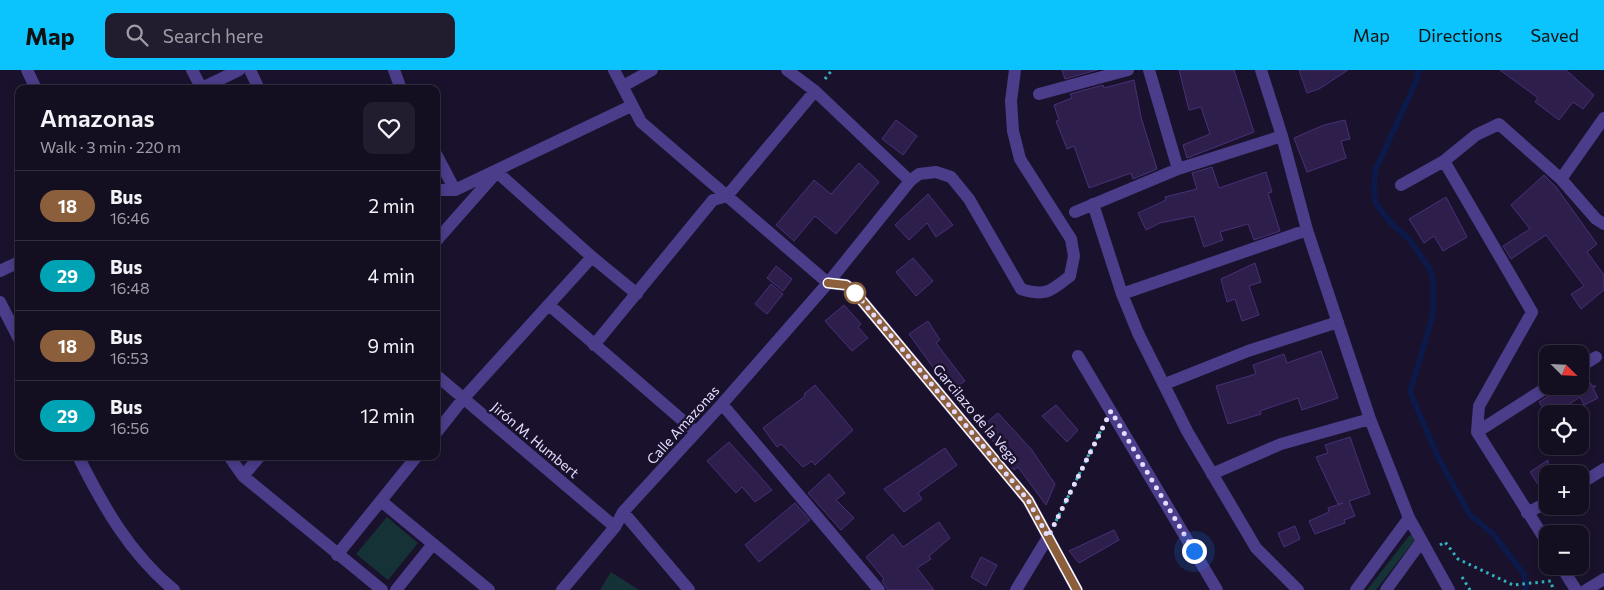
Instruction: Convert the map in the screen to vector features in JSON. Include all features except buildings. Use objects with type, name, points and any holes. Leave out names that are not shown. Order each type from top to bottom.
[{"type":"street","points":[[27,70],[34,85]]},
{"type":"street","points":[[192,70],[200,85]]},
{"type":"street","points":[[208,85],[239,70]]},
{"type":"street","points":[[250,70],[257,85]]},
{"type":"street","points":[[614,70],[641,122],[828,283]]},
{"type":"street","points":[[622,86],[652,70]]},
{"type":"street","points":[[787,70],[816,91],[915,178],[936,172],[951,177],[969,199],[1021,289],[1037,294],[1053,289],[1070,276],[1074,256],[1071,239],[1020,159],[1013,131],[1011,101],[1015,70]]},
{"type":"street","points":[[1038,94],[1128,70]]},
{"type":"street","points":[[1149,70],[1178,169]]},
{"type":"street","points":[[1261,70],[1282,136],[1306,230],[1370,419],[1409,518],[1449,590]]},
{"type":"street","points":[[397,72],[401,85]]},
{"type":"street","points":[[594,345],[638,294],[713,200],[727,196],[816,91]]},
{"type":"street","points":[[440,190],[455,190],[497,172],[632,106]]},
{"type":"street","points":[[1561,179],[1604,118]]},
{"type":"street","points":[[1401,185],[1444,161],[1476,136],[1499,124],[1561,179],[1600,221],[1604,234]]},
{"type":"street","points":[[1075,212],[1178,169],[1282,136]]},
{"type":"street","points":[[1444,161],[1532,312],[1478,406],[1478,432],[1539,530]]},
{"type":"street","points":[[440,162],[455,190]]},
{"type":"street","points":[[440,236],[497,172]]},
{"type":"street","points":[[497,172],[592,258],[638,294]]},
{"type":"street","name":"Calle Amazonas","points":[[562,590],[615,527],[623,512],[722,404],[828,283],[915,178]]},
{"type":"street","points":[[1093,204],[1122,294],[1138,333],[1187,431],[1256,548],[1298,590]]},
{"type":"street","points":[[1122,294],[1306,230]]},
{"type":"street","points":[[440,428],[463,399],[592,258]]},
{"type":"street","points":[[0,271],[15,264]]},
{"type":"street","name":"Garcilazo de la Vega","points":[[828,283],[846,285],[853,290],[1028,500],[1077,590]]},
{"type":"street","points":[[0,302],[15,331]]},
{"type":"street","points":[[549,304],[696,432]]},
{"type":"street","points":[[1165,384],[1248,351],[1338,322]]},
{"type":"street","points":[[1078,356],[1217,590]]},
{"type":"street","points":[[1589,361],[1596,357]]},
{"type":"street","name":"Jirón M. Humbert","points":[[440,379],[615,527]]},
{"type":"street","points":[[1478,432],[1539,392]]},
{"type":"street","points":[[722,404],[879,590]]},
{"type":"street","points":[[1212,474],[1281,444],[1370,419]]},
{"type":"street","points":[[80,460],[105,508],[125,539],[160,578],[174,590]]},
{"type":"street","points":[[232,460],[242,476],[337,556],[382,590]]},
{"type":"street","points":[[242,476],[256,460]]},
{"type":"street","points":[[337,556],[414,460]]},
{"type":"street","points":[[1589,478],[1604,469]]},
{"type":"street","points":[[381,501],[488,590]]},
{"type":"street","points":[[1528,513],[1539,507]]},
{"type":"street","points":[[623,512],[690,590]]},
{"type":"street","points":[[1356,590],[1409,518]]},
{"type":"street","points":[[1016,590],[1048,537]]},
{"type":"street","points":[[1386,590],[1421,542]]},
{"type":"street","points":[[396,590],[433,544]]},
{"type":"street","points":[[1567,575],[1576,590]]},
{"type":"street","points":[[1586,590],[1604,579]]},
{"type":"path","points":[[1048,537],[1111,411]]},
{"type":"path","points":[[1440,545],[1445,542],[1458,559],[1512,585],[1552,580],[1553,590]]},
{"type":"green space","points":[[387,517],[418,543],[388,580],[356,554]]},
{"type":"green space","points":[[1412,535],[1414,541],[1376,590],[1367,590],[1409,536]]},
{"type":"green space","points":[[611,572],[639,590],[600,590]]},
{"type":"waterway","points":[[1419,70],[1416,82],[1375,171],[1374,191],[1376,204],[1391,223],[1409,239],[1430,269],[1433,279],[1433,315],[1410,392],[1439,459],[1470,515],[1493,534],[1524,574],[1526,590]]},
{"type":"bus line","name":"18","points":[[828,283],[846,285],[853,290],[1028,500],[1077,590]]},
{"type":"route","points":[[855,293],[853,290],[1028,500],[1048,537],[1111,411],[1194,551]]}]
